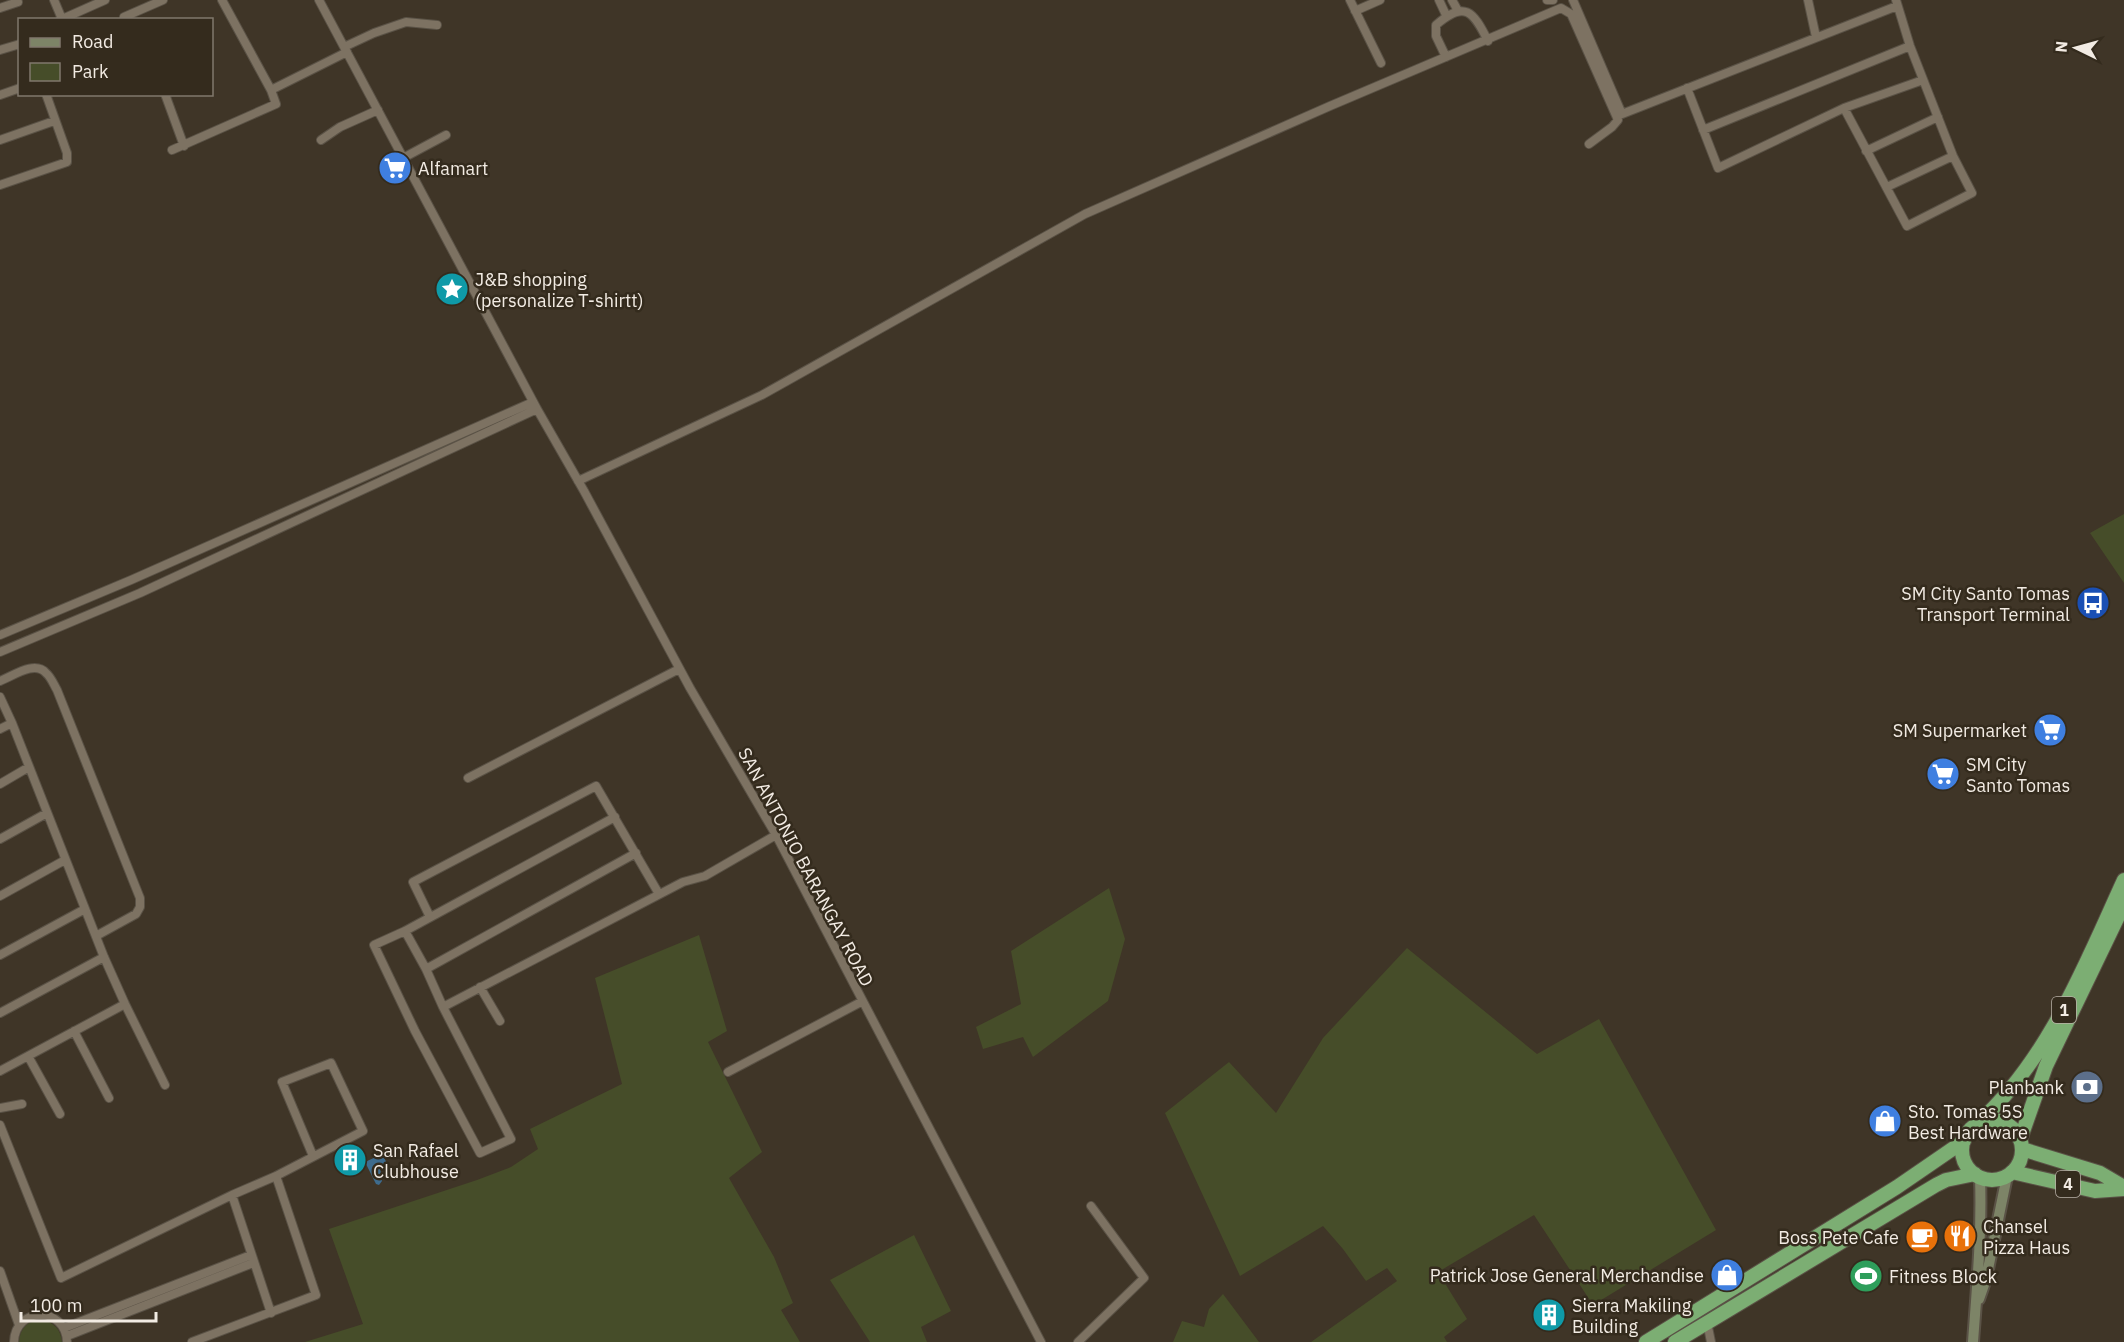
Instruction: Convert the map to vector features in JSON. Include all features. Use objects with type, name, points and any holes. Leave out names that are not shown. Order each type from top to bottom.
[{"type":"highway","name":"1","points":[[1646,1342],[1897,1187],[1964,1142],[1970,1130],[2011,1088],[2063,1012],[2124,880]]},
{"type":"highway","name":"1","points":[[2010,1174],[2020,1161],[2021,1144],[2046,1066],[2124,904]]},
{"type":"highway","points":[[1978,1123],[1991,1120],[2001,1121],[2014,1129],[2021,1144]]},
{"type":"highway","points":[[1964,1142],[1964,1160],[1977,1175]]},
{"type":"highway","name":"4","points":[[2021,1144],[2100,1173],[2124,1188]]},
{"type":"highway","points":[[1675,1342],[1936,1185],[1946,1180],[1977,1175],[1993,1180],[2010,1174]]},
{"type":"highway","name":"4","points":[[2010,1174],[2096,1191],[2124,1188]]},
{"type":"main road","points":[[1977,1305],[1986,1279],[2010,1174]]},
{"type":"main road","points":[[1973,1342],[1977,1305],[1976,1279],[1981,1206],[1977,1175]]},
{"type":"street","points":[[54,0],[61,18]]},
{"type":"street","points":[[124,17],[138,15],[163,0]]},
{"type":"street","points":[[172,150],[276,104],[271,90],[222,0]]},
{"type":"street","name":"SAN ANTONIO BARANGAY ROAD","points":[[319,0],[535,406],[679,669],[776,836],[1041,1342]]},
{"type":"street","points":[[1350,0],[1381,63]]},
{"type":"street","points":[[1355,11],[1380,0]]},
{"type":"street","points":[[1439,0],[1446,15]]},
{"type":"street","points":[[1452,0],[1458,9]]},
{"type":"street","points":[[1547,0],[1553,0]]},
{"type":"street","points":[[1573,0],[1622,114],[1896,3],[1910,46],[1953,156],[1972,194],[1907,226],[1844,108]]},
{"type":"street","points":[[1808,0],[1816,37]]},
{"type":"street","points":[[63,18],[100,1]]},
{"type":"street","points":[[0,8],[12,2]]},
{"type":"street","points":[[578,481],[762,395],[1085,214],[1561,8],[1571,14],[1618,120],[1589,144]]},
{"type":"street","points":[[1446,57],[1436,36],[1436,25],[1446,15],[1458,9],[1468,11],[1477,19],[1488,41]]},
{"type":"street","points":[[271,90],[374,33],[406,22],[437,25]]},
{"type":"street","points":[[0,50],[18,45]]},
{"type":"street","points":[[1703,130],[1910,46]]},
{"type":"street","points":[[1687,88],[1718,168],[1844,108],[1923,80]]},
{"type":"street","points":[[0,95],[18,89]]},
{"type":"street","points":[[0,185],[66,162],[67,153],[47,96]]},
{"type":"street","points":[[166,96],[184,146]]},
{"type":"street","points":[[321,140],[340,127],[378,110]]},
{"type":"street","points":[[1866,151],[1938,117]]},
{"type":"street","points":[[0,140],[54,121]]},
{"type":"street","points":[[403,158],[446,135]]},
{"type":"street","points":[[1887,187],[1953,156]]},
{"type":"street","points":[[0,635],[535,406]]},
{"type":"street","points":[[0,652],[140,593],[535,406]]},
{"type":"street","points":[[0,681],[32,668],[46,672],[57,690],[140,898],[140,908],[135,914],[96,936]]},
{"type":"street","points":[[468,778],[679,669]]},
{"type":"street","points":[[0,697],[104,957],[165,1085]]},
{"type":"street","points":[[0,729],[12,723]]},
{"type":"street","points":[[0,784],[29,767]]},
{"type":"street","points":[[430,917],[413,882],[596,786],[659,894]]},
{"type":"street","points":[[0,839],[47,813]]},
{"type":"street","points":[[405,931],[511,1139],[480,1153],[414,1031],[374,945],[405,931],[615,817]]},
{"type":"street","points":[[443,1007],[683,882],[705,876],[776,836]]},
{"type":"street","points":[[426,969],[636,853]]},
{"type":"street","points":[[0,896],[65,860]]},
{"type":"street","points":[[0,955],[85,909]]},
{"type":"street","points":[[0,1013],[104,957]]},
{"type":"street","points":[[480,987],[500,1021]]},
{"type":"street","points":[[728,1072],[861,1002]]},
{"type":"street","points":[[0,1071],[125,1004]]},
{"type":"street","points":[[74,1031],[109,1098]]},
{"type":"street","points":[[28,1056],[60,1114]]},
{"type":"street","points":[[0,1125],[61,1278],[276,1176],[363,1131],[332,1063],[282,1082],[313,1156]]},
{"type":"street","points":[[0,1108],[22,1104]]},
{"type":"street","points":[[192,1342],[316,1295],[276,1176]]},
{"type":"street","points":[[232,1195],[271,1313]]},
{"type":"street","points":[[1078,1342],[1144,1278],[1091,1206]]},
{"type":"street","points":[[14,1342],[15,1331],[19,1325],[34,1315],[51,1316],[66,1336],[252,1259]]},
{"type":"street","points":[[0,1271],[19,1325]]},
{"type":"street","points":[[1707,1322],[1711,1342]]},
{"type":"green space","points":[[2124,514],[2124,583],[2090,533]]},
{"type":"green space","points":[[1109,888],[1125,939],[1108,1001],[1033,1057],[1023,1037],[983,1049],[976,1027],[1021,1004],[1011,951]]},
{"type":"green space","points":[[699,935],[727,1031],[708,1042],[762,1152],[729,1178],[774,1257],[793,1303],[781,1310],[800,1342],[305,1342],[363,1324],[329,1229],[511,1167],[538,1149],[530,1129],[622,1084],[595,978]]},
{"type":"green space","points":[[1407,948],[1537,1054],[1599,1019],[1716,1230],[1593,1305],[1534,1215],[1438,1272],[1467,1319],[1444,1337],[1447,1342],[1311,1342],[1397,1281],[1387,1268],[1366,1281],[1323,1226],[1240,1276],[1165,1113],[1229,1062],[1276,1113],[1323,1038]]},
{"type":"green space","points":[[914,1235],[951,1311],[921,1327],[927,1342],[870,1342],[830,1280]]},
{"type":"green space","points":[[1223,1294],[1259,1342],[1173,1342],[1182,1321],[1204,1327],[1209,1309]]},
{"type":"green space","points":[[42,1320],[56,1327],[62,1342],[19,1342],[26,1326],[33,1321]]},
{"type":"water","points":[[378,1156],[384,1157],[387,1164],[380,1167],[382,1181],[379,1185],[376,1184],[365,1162]]},
{"type":"place","name":"Alfamart","points":[[395,168]]},
{"type":"place","name":"J&B shopping (personalize T-shirtt)","points":[[452,289]]},
{"type":"place","name":"SM City Santo Tomas Transport Terminal","points":[[2093,603]]},
{"type":"place","name":"SM Supermarket","points":[[2050,730]]},
{"type":"place","name":"SM City Santo Tomas","points":[[1943,774]]},
{"type":"place","name":"Planbank","points":[[2087,1087]]},
{"type":"place","name":"Sto. Tomas 5S Best Hardware","points":[[1885,1121]]},
{"type":"place","name":"San Rafael Clubhouse","points":[[350,1160]]},
{"type":"place","name":"Chansel Pizza Haus","points":[[1960,1236]]},
{"type":"place","name":"Boss Pete Cafe","points":[[1922,1237]]},
{"type":"place","name":"Patrick Jose General Merchandise","points":[[1727,1275]]},
{"type":"place","name":"Fitness Block","points":[[1866,1276]]},
{"type":"place","name":"Sierra Makiling Building","points":[[1549,1315]]}]
